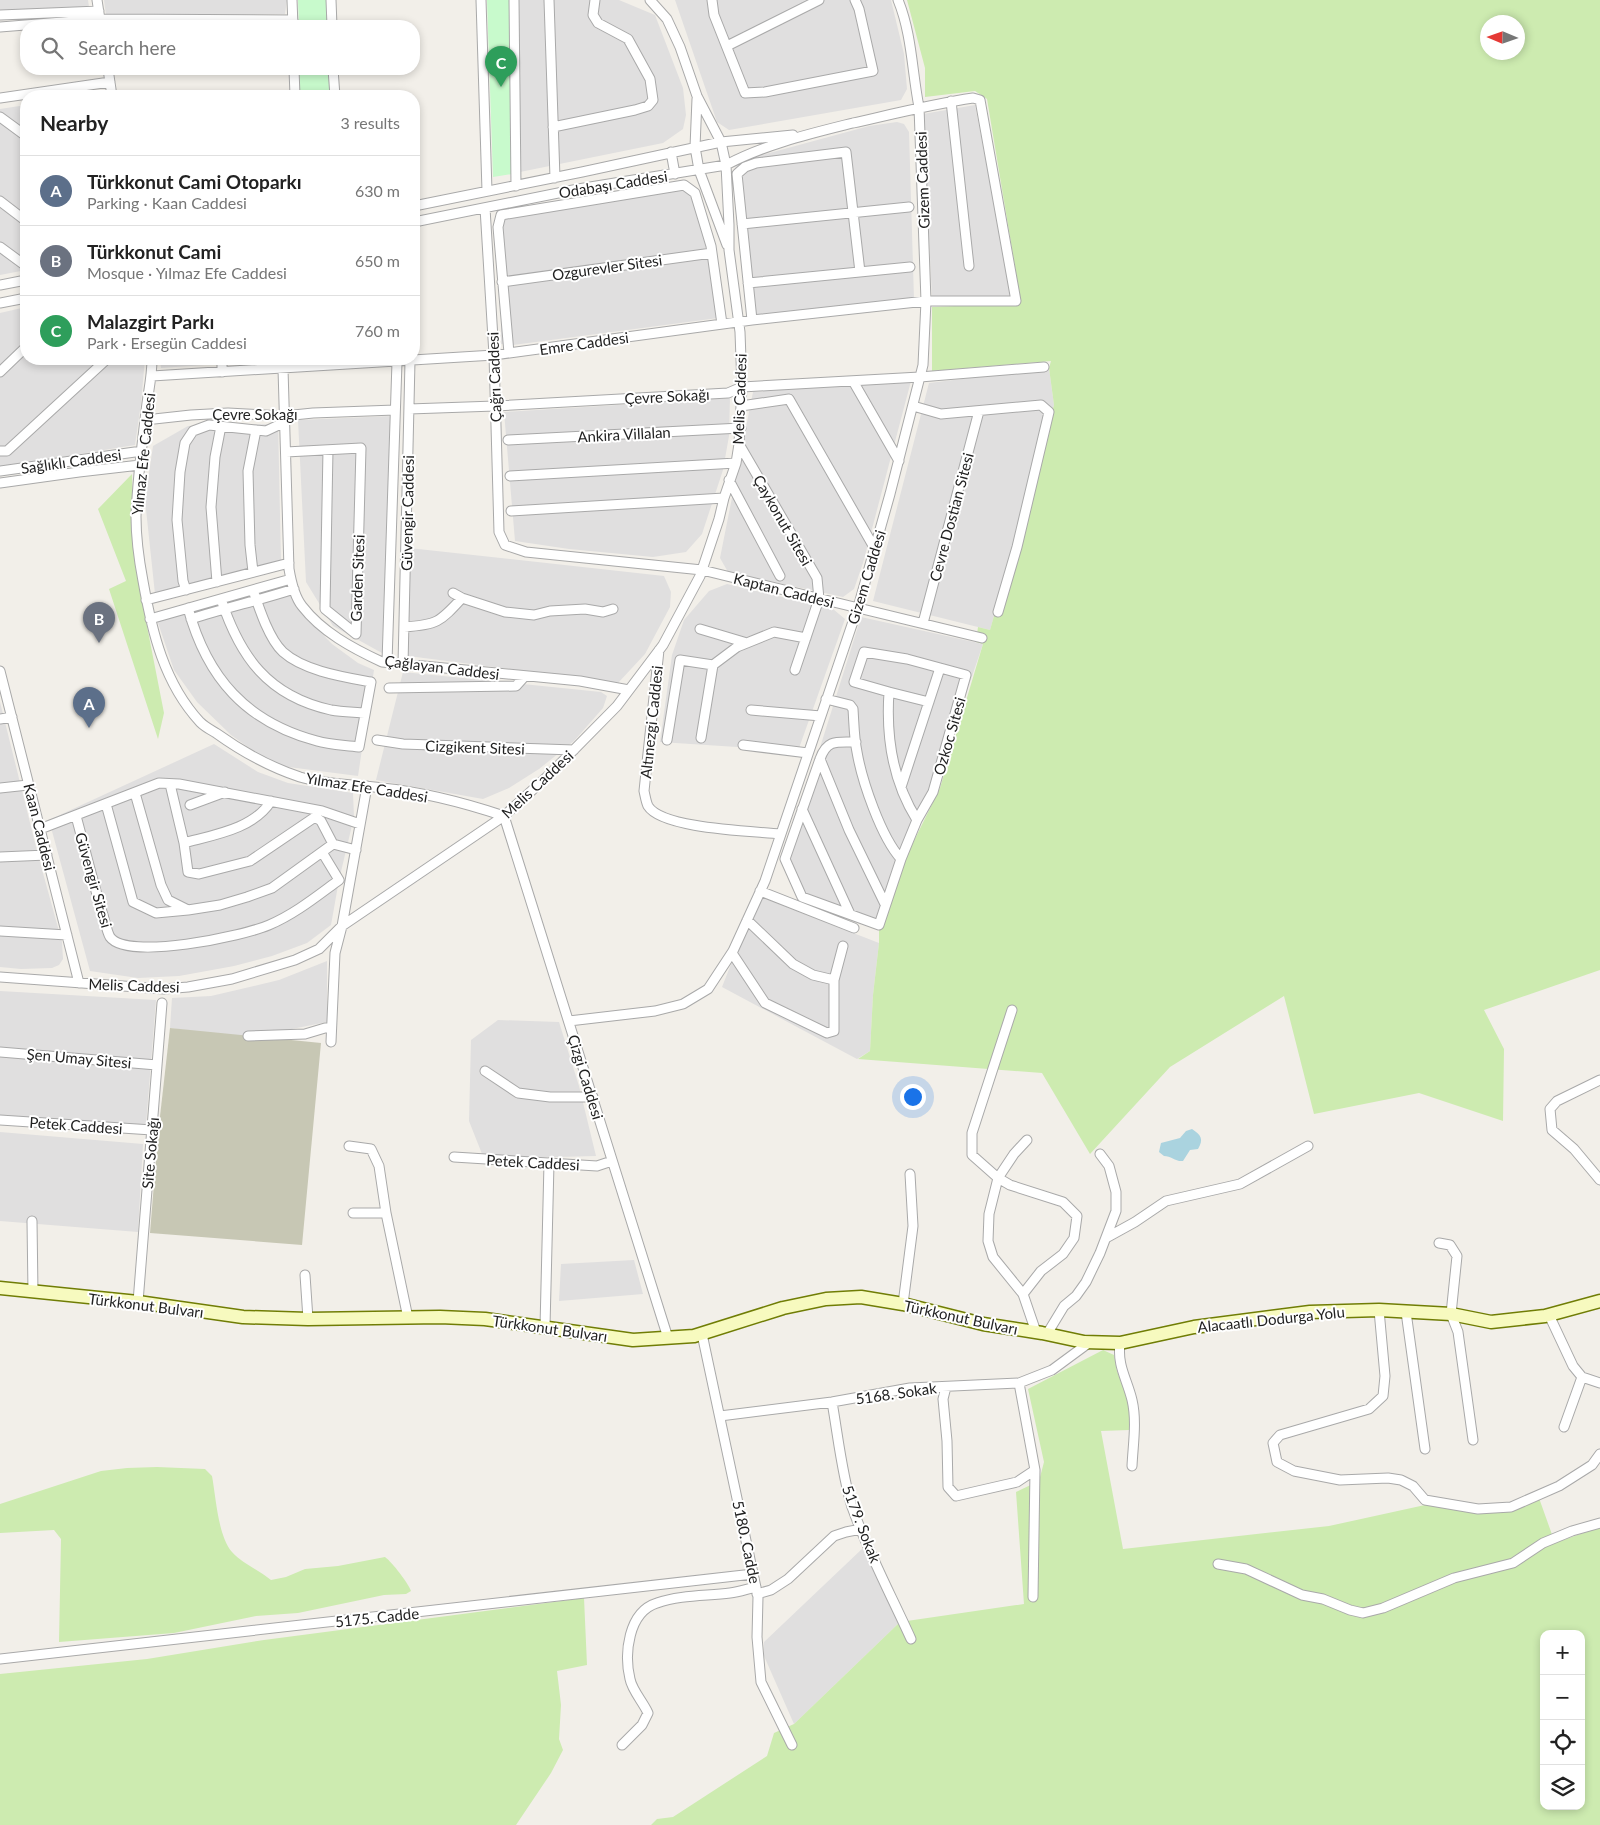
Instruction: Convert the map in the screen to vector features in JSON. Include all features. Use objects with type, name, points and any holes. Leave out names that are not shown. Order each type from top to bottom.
[{"type":"street","points":[[97,0],[100,19]]},
{"type":"street","points":[[292,0],[293,20]]},
{"type":"street","points":[[331,0],[332,20]]},
{"type":"street","points":[[481,0],[487,192]]},
{"type":"street","points":[[514,0],[516,186]]},
{"type":"street","points":[[549,0],[554,178]]},
{"type":"street","points":[[553,127],[635,110],[648,106],[653,100],[650,78],[628,39],[598,23],[593,15],[595,0]]},
{"type":"street","points":[[650,0],[668,19],[697,96]]},
{"type":"street","points":[[712,0],[714,15],[745,93],[765,92],[873,71],[859,9],[855,0]]},
{"type":"street","points":[[726,46],[819,0]]},
{"type":"street","name":"Gizem Caddesi","points":[[569,1020],[655,1011],[683,1004],[708,989],[732,953],[760,891],[857,608],[923,365],[926,301],[919,107],[913,76],[907,20],[898,0]]},
{"type":"street","points":[[0,15],[148,20]]},
{"type":"street","points":[[88,20],[100,19]]},
{"type":"street","points":[[0,27],[20,25]]},
{"type":"street","points":[[109,75],[111,90]]},
{"type":"street","points":[[294,75],[295,90]]},
{"type":"street","points":[[333,75],[334,90]]},
{"type":"street","points":[[55,90],[110,82]]},
{"type":"street","points":[[0,98],[20,95]]},
{"type":"street","name":"Melis Caddesi","points":[[0,977],[164,989],[188,987],[232,979],[287,963],[319,949],[342,926],[504,816],[551,774],[629,690],[659,650],[702,570],[736,463],[740,444],[742,387],[739,322],[729,250],[730,225],[726,165],[721,142],[697,96]]},
{"type":"street","name":"Melis Caddesi","points":[[697,96],[695,147],[699,170],[729,250]]},
{"type":"street","name":"Odabaşı Caddesi","points":[[420,221],[578,189],[726,165],[747,154],[808,134],[919,107],[973,98],[980,100],[1016,301]]},
{"type":"street","points":[[951,101],[969,266]]},
{"type":"street","points":[[0,117],[20,132]]},
{"type":"street","name":"Odabaşı Caddesi","points":[[420,205],[721,142],[808,134]]},
{"type":"street","points":[[671,152],[675,174]]},
{"type":"street","points":[[752,320],[737,174],[745,167],[756,163],[846,152],[860,272]]},
{"type":"street","points":[[509,353],[498,227],[501,215],[684,185],[695,193],[712,252],[722,324]]},
{"type":"street","points":[[0,201],[20,216]]},
{"type":"street","points":[[742,224],[909,207]]},
{"type":"street","name":"Çağrı Caddesi","points":[[485,208],[494,355],[500,532],[505,545]]},
{"type":"street","points":[[0,247],[20,262]]},
{"type":"street","name":"Ozgurevler Sitesi","points":[[502,282],[712,252]]},
{"type":"street","points":[[748,283],[910,267]]},
{"type":"street","points":[[0,285],[20,281]]},
{"type":"street","points":[[0,303],[20,299]]},
{"type":"street","name":"Emre Caddesi","points":[[420,360],[494,355],[752,320],[926,301],[1016,301]]},
{"type":"street","points":[[0,372],[20,353]]},
{"type":"street","points":[[0,451],[7,451],[100,365]]},
{"type":"street","name":"Yılmaz Efe Caddesi","points":[[152,365],[140,465],[136,518],[140,567],[150,619],[160,654],[177,692],[201,724],[242,750],[301,777],[434,797],[504,816]]},
{"type":"street","points":[[222,365],[222,372]]},
{"type":"street","name":"Emre Caddesi","points":[[152,376],[283,369],[300,365]]},
{"type":"street","name":"Güvengir Caddesi","points":[[387,662],[397,365]]},
{"type":"street","name":"Güvengir Caddesi","points":[[403,664],[410,365]]},
{"type":"street","name":"Çevre Sokağı","points":[[409,410],[728,393],[742,387],[920,377],[1044,367]]},
{"type":"street","name":"Çağlayan Caddesi","points":[[283,369],[291,579],[301,605],[328,631],[352,648],[382,662],[580,681],[629,690]]},
{"type":"street","points":[[853,381],[898,461]]},
{"type":"street","points":[[741,406],[789,399],[874,549]]},
{"type":"street","points":[[913,406],[941,414],[1041,406],[1049,412],[1017,547],[998,612]]},
{"type":"street","name":"Çevre Sokağı","points":[[145,420],[219,414],[274,414],[285,419],[314,414],[395,410]]},
{"type":"street","name":"Cevre Dostian Sitesi","points":[[923,624],[979,411]]},
{"type":"street","points":[[186,590],[183,581],[177,520],[180,472],[185,444],[194,432],[209,425],[266,431],[285,419]]},
{"type":"street","points":[[217,582],[211,507],[215,457],[221,426]]},
{"type":"street","name":"Ankira Villalan","points":[[508,440],[741,428]]},
{"type":"street","points":[[253,572],[250,545],[248,471],[256,430]]},
{"type":"street","name":"Çaykonut Sitesi","points":[[740,444],[817,578],[820,598]]},
{"type":"street","name":"Garden Sitesi","points":[[286,452],[362,448],[356,634],[325,609],[328,450]]},
{"type":"street","name":"Sağlıklı Caddesi","points":[[0,471],[142,451]]},
{"type":"street","points":[[510,476],[736,463]]},
{"type":"street","name":"Sağlıklı Caddesi","points":[[0,483],[140,465]]},
{"type":"street","points":[[730,480],[780,576]]},
{"type":"street","points":[[511,511],[724,498]]},
{"type":"street","name":"Kaptan Caddesi","points":[[505,545],[526,552],[702,570],[982,638]]},
{"type":"street","points":[[146,600],[289,563]]},
{"type":"street","points":[[150,619],[291,579]]},
{"type":"street","points":[[191,619],[224,608],[257,602],[294,589]]},
{"type":"street","points":[[188,608],[194,633],[210,664],[226,687],[249,710],[281,729],[318,742],[359,747],[371,682],[334,675],[305,665],[283,652],[259,611],[253,590]]},
{"type":"street","points":[[453,593],[462,598],[505,612],[534,614],[585,609],[603,612],[613,609]]},
{"type":"street","points":[[404,627],[424,626],[443,618],[462,598]]},
{"type":"street","points":[[795,670],[820,598]]},
{"type":"street","points":[[221,599],[247,658],[270,683],[299,699],[331,710],[365,714]]},
{"type":"street","points":[[700,629],[747,643]]},
{"type":"street","points":[[701,738],[713,665],[737,647],[774,632],[806,638]]},
{"type":"street","name":"Altınezgi Caddesi","points":[[659,650],[644,791],[649,806],[664,818],[685,824],[780,834]]},
{"type":"street","name":"Ozkoc Sitesi","points":[[856,742],[837,742],[823,749],[785,860],[802,897],[878,925],[917,820],[933,792],[966,675],[907,659],[864,652],[854,682],[889,692]]},
{"type":"street","points":[[667,740],[680,660],[713,665]]},
{"type":"street","name":"Ozkoc Sitesi","points":[[901,787],[940,668]]},
{"type":"street","points":[[389,688],[516,686],[525,676]]},
{"type":"street","name":"Kaan Caddesi","points":[[1,677],[79,983]]},
{"type":"street","points":[[917,820],[909,807],[896,773],[889,740],[889,692],[929,702]]},
{"type":"street","points":[[826,699],[850,705],[853,709],[857,753],[868,793],[887,838],[901,859]]},
{"type":"street","points":[[751,710],[821,716]]},
{"type":"street","points":[[0,719],[12,717]]},
{"type":"street","name":"Cizgikent Sitesi","points":[[378,740],[403,744],[574,750]]},
{"type":"street","points":[[743,745],[808,753]]},
{"type":"street","points":[[820,759],[849,830],[885,904]]},
{"type":"street","name":"Güvengir Sitesi","points":[[40,829],[158,784],[225,792],[322,810],[360,824]]},
{"type":"street","points":[[170,784],[184,843],[188,872],[199,874],[250,861],[315,817],[321,821],[333,844],[356,850]]},
{"type":"street","points":[[0,788],[28,785]]},
{"type":"street","points":[[330,1042],[335,952],[342,926],[367,786]]},
{"type":"street","points":[[190,805],[225,792]]},
{"type":"street","points":[[135,793],[161,885],[168,900],[188,910]]},
{"type":"street","points":[[184,843],[238,827],[256,818],[271,801]]},
{"type":"street","name":"Güvengir Sitesi","points":[[106,804],[133,902],[156,913],[220,905],[272,888],[333,844]]},
{"type":"street","points":[[802,809],[850,914]]},
{"type":"street","name":"Güvengir Sitesi","points":[[76,816],[110,937],[121,945],[143,947],[185,945],[268,926],[296,911],[339,880],[322,852]]},
{"type":"street","name":"Çizgi Caddesi","points":[[504,816],[668,1338]]},
{"type":"street","points":[[0,857],[47,855]]},
{"type":"street","points":[[760,891],[854,928]]},
{"type":"street","points":[[747,920],[793,964],[813,975],[834,980]]},
{"type":"street","points":[[0,931],[67,935]]},
{"type":"street","points":[[732,953],[765,1003],[827,1034],[834,1031],[834,980],[843,946]]},
{"type":"street","name":"Site Sokağı","points":[[138,1302],[162,1003]]},
{"type":"street","points":[[1012,1010],[972,1132],[972,1155],[998,1178],[1021,1190],[1063,1202],[1077,1216],[1074,1238],[1063,1254],[1041,1271],[1023,1294]]},
{"type":"street","points":[[248,1036],[305,1034],[324,1028],[331,1028]]},
{"type":"street","name":"Şen Umay Sitesi","points":[[0,1052],[157,1065]]},
{"type":"street","points":[[485,1071],[518,1093],[550,1097],[592,1097]]},
{"type":"street","points":[[1600,1080],[1557,1101],[1550,1109],[1552,1130],[1574,1149],[1600,1180]]},
{"type":"street","name":"Petek Caddesi","points":[[0,1120],[152,1130]]},
{"type":"street","points":[[1027,1140],[1014,1154],[998,1178],[989,1214],[988,1241],[993,1257],[1023,1294],[1042,1333],[1064,1306],[1076,1296],[1086,1282],[1116,1211],[1116,1192],[1109,1166],[1100,1154]]},
{"type":"street","points":[[349,1146],[371,1149],[379,1166],[386,1213],[408,1318]]},
{"type":"street","points":[[1106,1238],[1135,1222],[1166,1201],[1240,1184],[1308,1146]]},
{"type":"street","name":"Petek Caddesi","points":[[454,1157],[597,1166],[612,1161]]},
{"type":"street","points":[[545,1328],[549,1163]]},
{"type":"street","points":[[903,1304],[913,1226],[910,1174]]},
{"type":"street","points":[[353,1213],[386,1213]]},
{"type":"street","points":[[32,1221],[33,1292]]},
{"type":"street","points":[[1439,1243],[1450,1245],[1457,1256],[1450,1314],[1458,1332],[1473,1440]]},
{"type":"street","points":[[305,1275],[308,1319]]},
{"type":"street","name":"Türkkonut Bulvarı","points":[[0,1288],[138,1302],[243,1317],[485,1319],[633,1340],[694,1336],[783,1308],[826,1299],[861,1297],[903,1304],[983,1324],[1090,1342]]},
{"type":"street","name":"Alacaatlı Dodurga Yolu","points":[[1090,1342],[1120,1343],[1194,1326],[1310,1312],[1379,1310],[1450,1314],[1490,1322],[1549,1315],[1600,1300]]},
{"type":"street","points":[[1379,1310],[1385,1376],[1383,1396],[1369,1409],[1280,1434],[1272,1443],[1277,1462],[1294,1472],[1340,1480],[1388,1478],[1401,1480],[1413,1486],[1425,1500],[1478,1509],[1511,1507],[1559,1486],[1592,1465],[1600,1454]]},
{"type":"street","points":[[1406,1312],[1425,1449]]},
{"type":"street","points":[[1549,1315],[1573,1366],[1582,1377],[1600,1383]]},
{"type":"street","name":"5180. Cadde","points":[[702,1334],[757,1590],[757,1637],[761,1682],[792,1745]]},
{"type":"street","name":"5168. Sokak","points":[[720,1416],[832,1402],[910,1388],[1018,1383],[1052,1370],[1090,1342]]},
{"type":"street","points":[[1120,1343],[1118,1356],[1133,1400],[1132,1466]]},
{"type":"street","points":[[1564,1426],[1582,1377]]},
{"type":"street","points":[[1018,1383],[1035,1470],[1033,1597]]},
{"type":"street","points":[[946,1387],[943,1399],[947,1441],[948,1487],[956,1496],[1017,1482],[1035,1470]]},
{"type":"street","name":"5179. Sokak","points":[[832,1402],[852,1506],[912,1639]]},
{"type":"street","points":[[1218,1564],[1246,1568],[1302,1595],[1363,1613],[1383,1608],[1454,1578],[1513,1563],[1543,1543],[1572,1531],[1600,1523]]},
{"type":"street","points":[[622,1745],[642,1725],[648,1713],[630,1681],[627,1654],[631,1630],[643,1612],[656,1603],[696,1596],[772,1590],[788,1579],[834,1536],[861,1529]]},
{"type":"street","name":"5175. Cadde","points":[[0,1659],[753,1574]]},
{"type":"shaded area","points":[[0,0],[88,0],[89,7],[0,13]]},
{"type":"shaded area","points":[[104,0],[287,0],[285,14],[106,15]]},
{"type":"shaded area","points":[[518,0],[619,0],[655,15],[683,88],[686,115],[683,129],[663,143],[520,172]]},
{"type":"shaded area","points":[[675,0],[891,0],[904,54],[907,89],[901,100],[729,130],[717,122]]},
{"type":"shaded area","points":[[975,105],[1012,296],[932,298],[923,114]]},
{"type":"shaded area","points":[[20,106],[20,271],[0,275],[0,109]]},
{"type":"shaded area","points":[[897,122],[904,124],[909,132],[914,299],[752,320],[732,172],[740,161],[869,126]]},
{"type":"shaded area","points":[[684,185],[694,187],[726,317],[513,345],[501,344],[501,310],[495,242],[498,213]]},
{"type":"shaded area","points":[[20,308],[20,365],[144,365],[135,445],[0,467],[0,313]]},
{"type":"shaded area","points":[[161,365],[205,365],[161,368]]},
{"type":"shaded area","points":[[1049,368],[1054,405],[990,630],[873,601],[929,383]]},
{"type":"shaded area","points":[[911,381],[863,563],[854,589],[843,597],[728,572],[720,558],[753,392]]},
{"type":"shaded area","points":[[730,398],[729,436],[723,470],[702,534],[686,552],[653,557],[569,549],[515,541],[504,412]]},
{"type":"shaded area","points":[[391,416],[382,653],[333,626],[306,582],[298,420]]},
{"type":"shaded area","points":[[278,420],[281,561],[155,594],[145,500],[153,446],[188,426],[271,424]]},
{"type":"shaded area","points":[[409,548],[664,576],[671,592],[670,607],[645,654],[618,683],[408,656]]},
{"type":"shaded area","points":[[727,584],[833,609],[845,619],[798,751],[660,742],[672,655],[684,620],[709,591]]},
{"type":"shaded area","points":[[288,585],[303,614],[332,644],[358,663],[374,670],[358,776],[273,765],[231,735],[197,702],[174,670],[157,620]]},
{"type":"shaded area","points":[[861,617],[983,644],[934,788],[879,925],[802,897],[785,859]]},
{"type":"shaded area","points":[[403,672],[601,692],[607,696],[603,708],[574,741],[539,769],[509,788],[483,799],[376,780]]},
{"type":"shaded area","points":[[0,702],[62,942],[63,959],[59,965],[52,968],[21,969],[0,967]]},
{"type":"shaded area","points":[[214,744],[258,772],[288,783],[353,793],[354,817],[339,880],[331,925],[307,943],[272,956],[234,966],[179,976],[138,978],[90,971],[49,820]]},
{"type":"shaded area","points":[[758,896],[879,943],[873,995],[870,1051],[857,1059],[722,987]]},
{"type":"shaded area","points":[[327,961],[327,1022],[246,1038],[170,1028],[172,998],[211,996],[279,980]]},
{"type":"shaded area","points":[[0,991],[156,1000],[146,1125],[0,1117]]},
{"type":"shaded area","points":[[498,1020],[559,1022],[579,1086],[596,1156],[484,1159],[469,1121],[471,1040]]},
{"type":"shaded area","points":[[170,1028],[321,1043],[302,1245],[150,1233],[158,1134]]},
{"type":"shaded area","points":[[0,1132],[143,1144],[138,1232],[0,1221]]},
{"type":"shaded area","points":[[634,1260],[643,1294],[559,1301],[561,1264]]},
{"type":"shaded area","points":[[863,1548],[900,1622],[794,1724],[764,1656],[764,1642]]},
{"type":"green space","points":[[298,0],[327,0],[328,20],[299,20]]},
{"type":"green space","points":[[487,0],[510,0],[512,174],[493,177]]},
{"type":"green space","points":[[907,0],[1600,0],[1600,970],[1484,1010],[1504,1049],[1503,1121],[1419,1093],[1314,1114],[1284,996],[1170,1067],[1090,1154],[1042,1073],[858,1059],[870,1051],[879,925],[908,853],[940,788],[983,644],[976,642],[978,627],[990,630],[1054,405],[1049,368],[1051,361],[932,371],[932,307],[1021,303],[987,99],[975,91],[925,97],[925,68]]},
{"type":"green space","points":[[299,75],[329,75],[330,90],[300,90]]},
{"type":"green space","points":[[132,474],[135,565],[164,713],[158,739],[109,589],[126,581],[98,509]]},
{"type":"green space","points":[[1103,1350],[1114,1355],[1117,1371],[1129,1404],[1129,1430],[1101,1431],[1123,1549],[1329,1526],[1425,1505],[1486,1512],[1539,1498],[1555,1543],[1600,1527],[1600,1825],[651,1825],[657,1819],[673,1817],[767,1756],[774,1733],[794,1724],[900,1622],[1024,1604],[1016,1492],[1039,1481],[1044,1462],[1028,1389]]},
{"type":"green space","points":[[157,1467],[205,1469],[212,1476],[218,1516],[227,1545],[241,1560],[271,1580],[286,1577],[305,1569],[338,1566],[385,1557],[400,1573],[411,1591],[406,1594],[384,1595],[298,1613],[256,1616],[174,1633],[59,1642],[61,1539],[54,1530],[0,1533],[0,1504],[101,1471]]},
{"type":"green space","points":[[584,1598],[587,1665],[557,1671],[561,1705],[559,1739],[563,1750],[551,1773],[516,1825],[0,1825],[0,1674],[147,1659],[264,1640]]},
{"type":"water","points":[[1192,1129],[1198,1133],[1201,1143],[1198,1149],[1190,1150],[1183,1161],[1164,1156],[1159,1152],[1161,1143],[1180,1138],[1186,1131]]},
{"type":"place","name":"Malazgirt Parkı","points":[[501,87]]},
{"type":"place","name":"Türkkonut Cami","points":[[99,643]]},
{"type":"place","name":"Türkkonut Cami Otoparkı","points":[[89,728]]}]
